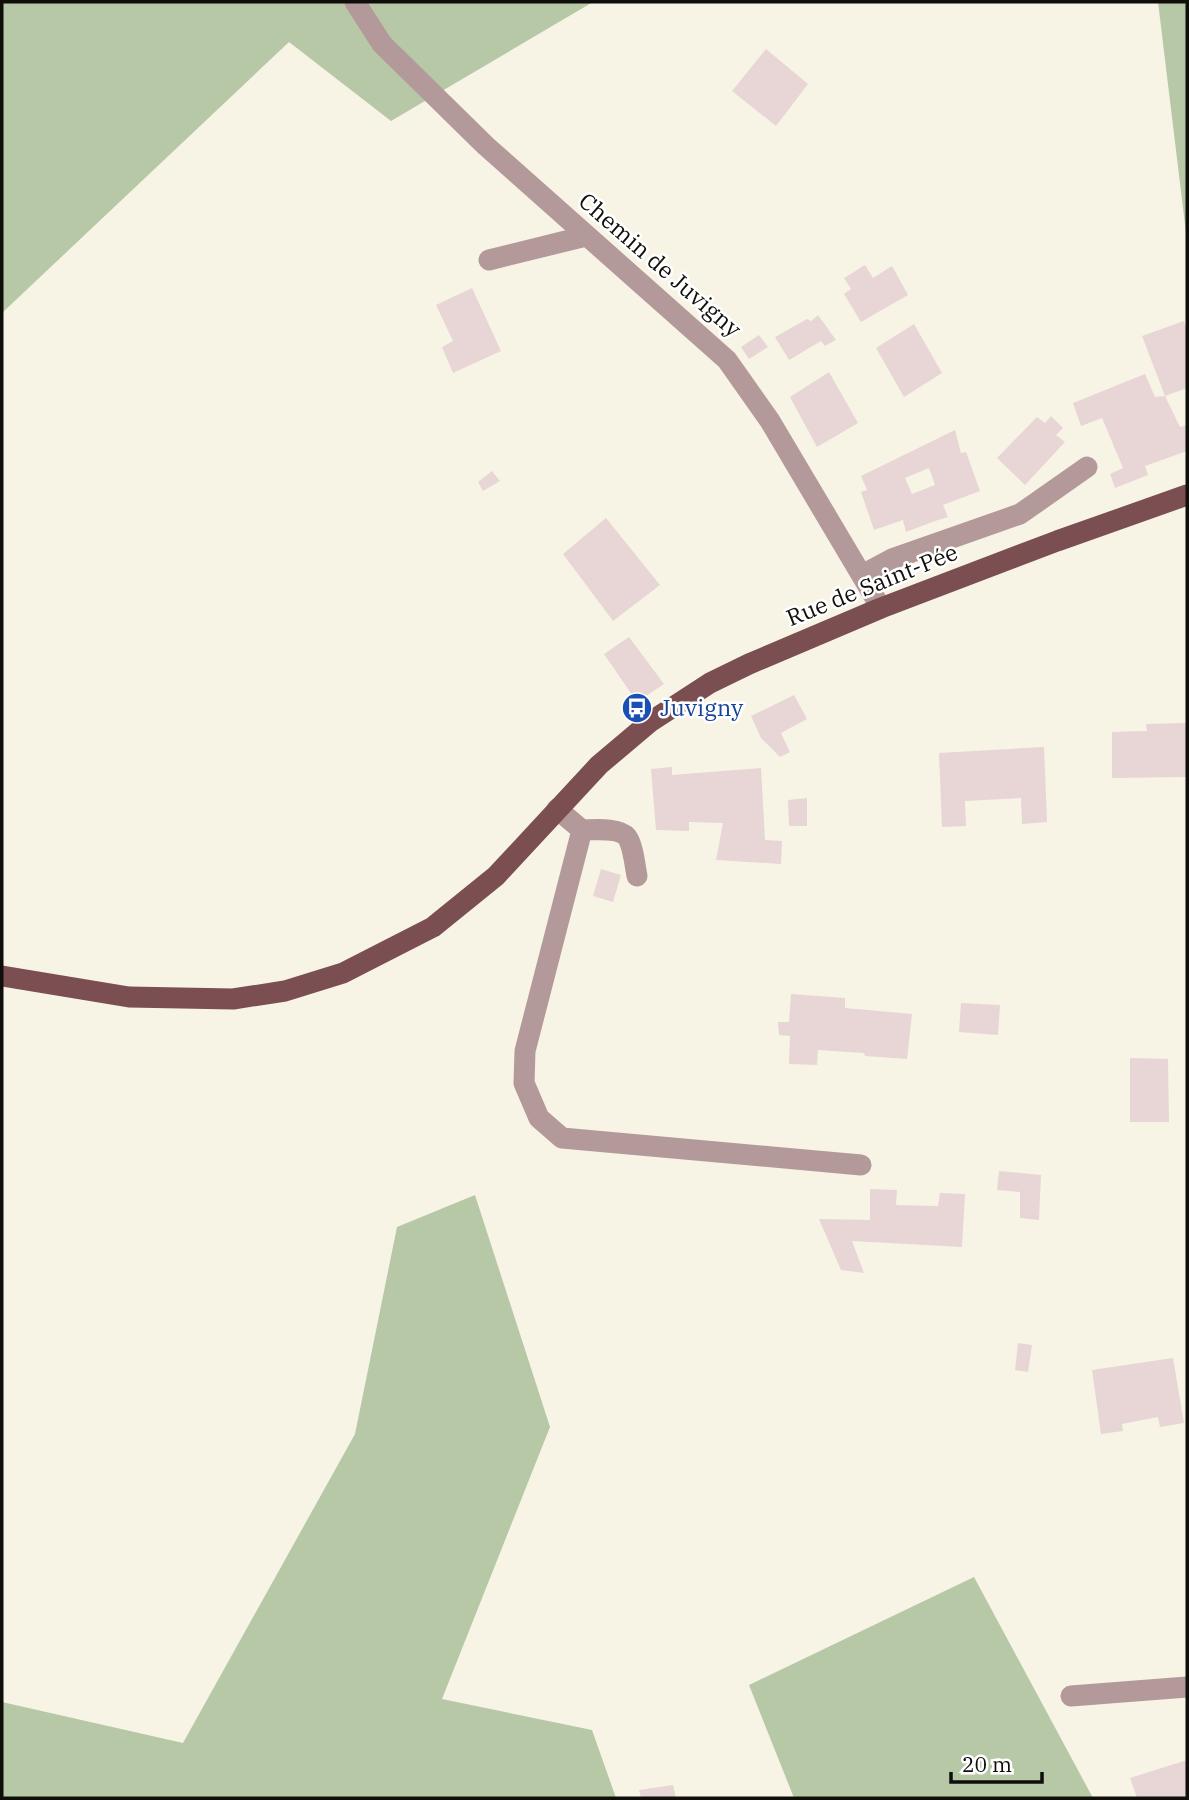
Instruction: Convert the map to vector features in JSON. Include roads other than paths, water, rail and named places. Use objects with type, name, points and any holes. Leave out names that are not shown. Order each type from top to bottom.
[{"type":"main road","name":"Rue de Saint-Pée","points":[[2,976],[129,997],[233,999],[285,991],[343,973],[433,927],[496,876],[599,765],[650,722],[710,684],[761,658],[881,608],[1187,495]]},
{"type":"street","name":"Chemin de Juvigny","points":[[355,2],[382,44],[486,146],[727,360],[770,421],[881,608]]},
{"type":"street","points":[[489,260],[586,236]]},
{"type":"street","points":[[862,576],[892,559],[1020,514],[1087,467]]},
{"type":"street","points":[[557,809],[582,830],[619,832],[627,837],[637,876]]},
{"type":"street","points":[[582,830],[525,1051],[524,1083],[539,1118],[562,1138],[861,1165]]},
{"type":"street","points":[[1071,1696],[1187,1687]]},
{"type":"place","name":"Juvigny","points":[[637,708]]}]
